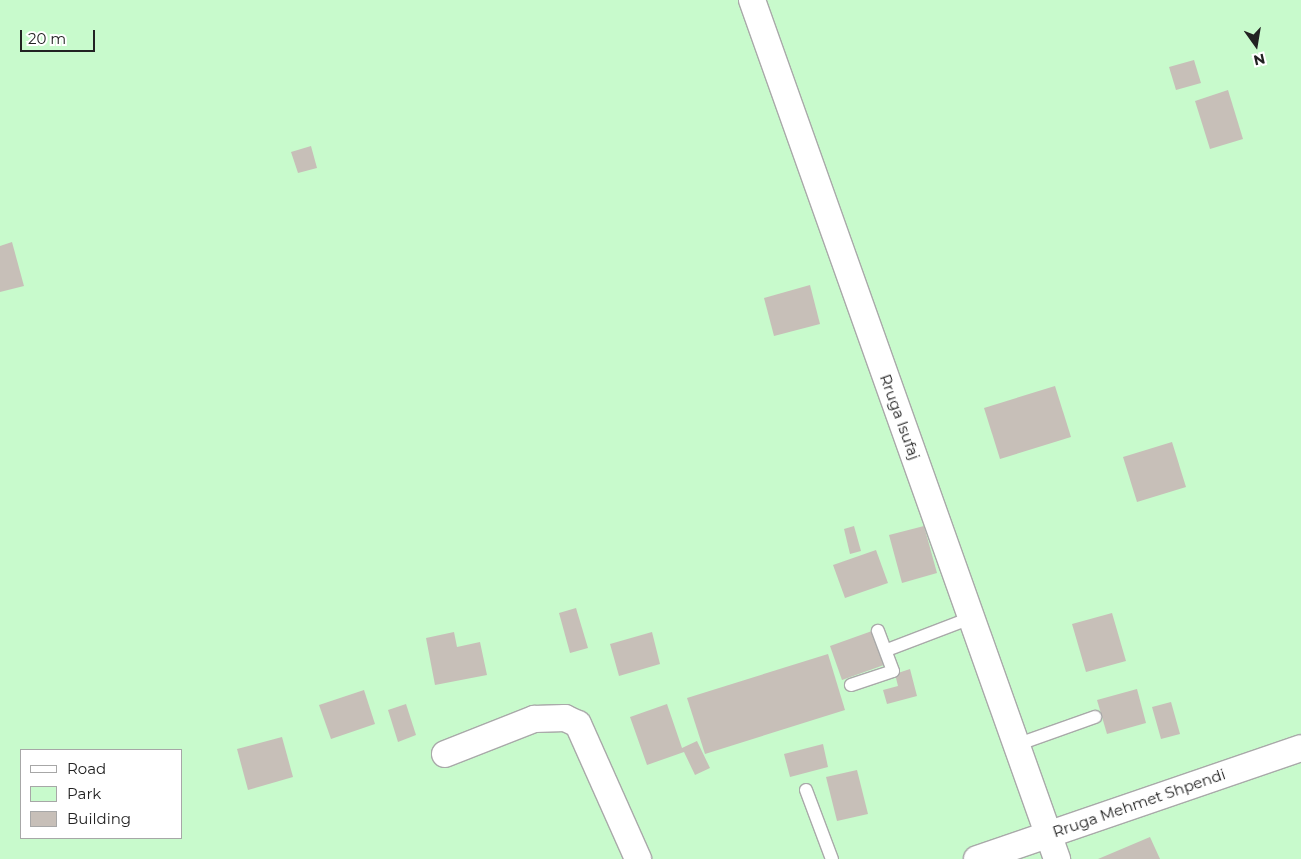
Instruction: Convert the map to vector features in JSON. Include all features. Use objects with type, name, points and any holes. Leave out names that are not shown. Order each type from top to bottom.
[{"type":"street","name":"Rruga Isufaj","points":[[752,0],[1057,859]]},
{"type":"street","points":[[445,754],[534,720],[551,716],[578,724],[638,859]]},
{"type":"street","name":"Rruga Mehmet Shpendi","points":[[977,859],[1301,748]]},
{"type":"lane","points":[[887,650],[971,618]]},
{"type":"lane","points":[[851,685],[893,670],[887,650],[878,631]]},
{"type":"lane","points":[[1016,745],[1095,717]]},
{"type":"lane","points":[[806,790],[832,859]]},
{"type":"green space","points":[[0,0],[1301,0],[1301,859],[0,859]]},
{"type":"building","points":[[1194,60],[1201,83],[1176,90],[1169,67]]},
{"type":"building","points":[[1228,90],[1243,139],[1210,149],[1195,101]]},
{"type":"building","points":[[311,146],[317,168],[298,173],[291,152]]},
{"type":"building","points":[[12,242],[24,286],[0,292],[0,246]]},
{"type":"building","points":[[810,285],[820,324],[774,336],[764,298]]},
{"type":"building","points":[[1055,386],[1071,437],[1000,459],[984,408]]},
{"type":"building","points":[[1172,442],[1186,487],[1137,502],[1123,457]]},
{"type":"building","points":[[854,526],[861,551],[850,554],[844,529]]},
{"type":"building","points":[[924,526],[937,573],[902,583],[889,535]]},
{"type":"building","points":[[876,550],[888,583],[845,598],[833,565]]},
{"type":"building","points":[[576,608],[588,648],[570,653],[559,613]]},
{"type":"building","points":[[1112,613],[1126,661],[1086,672],[1072,624]]},
{"type":"building","points":[[872,631],[884,665],[842,680],[830,646]]},
{"type":"building","points":[[454,632],[457,647],[480,642],[487,675],[435,685],[426,638]]},
{"type":"building","points":[[652,632],[660,664],[619,676],[610,644]]},
{"type":"building","points":[[828,654],[845,710],[705,754],[687,698]]},
{"type":"building","points":[[910,669],[917,696],[887,704],[883,690],[898,686],[895,674]]},
{"type":"building","points":[[1137,689],[1146,723],[1107,734],[1097,700]]},
{"type":"building","points":[[364,690],[375,724],[331,739],[319,705]]},
{"type":"building","points":[[1171,702],[1180,734],[1161,739],[1152,707]]},
{"type":"building","points":[[406,704],[416,735],[398,742],[388,710]]},
{"type":"building","points":[[667,704],[682,748],[697,741],[710,768],[695,775],[684,752],[647,765],[630,717]]},
{"type":"building","points":[[282,737],[293,777],[248,790],[237,749]]},
{"type":"building","points":[[823,744],[828,767],[790,777],[784,754]]},
{"type":"building","points":[[857,770],[868,814],[837,821],[826,777]]},
{"type":"building","points":[[1150,837],[1160,859],[1098,859]]}]
